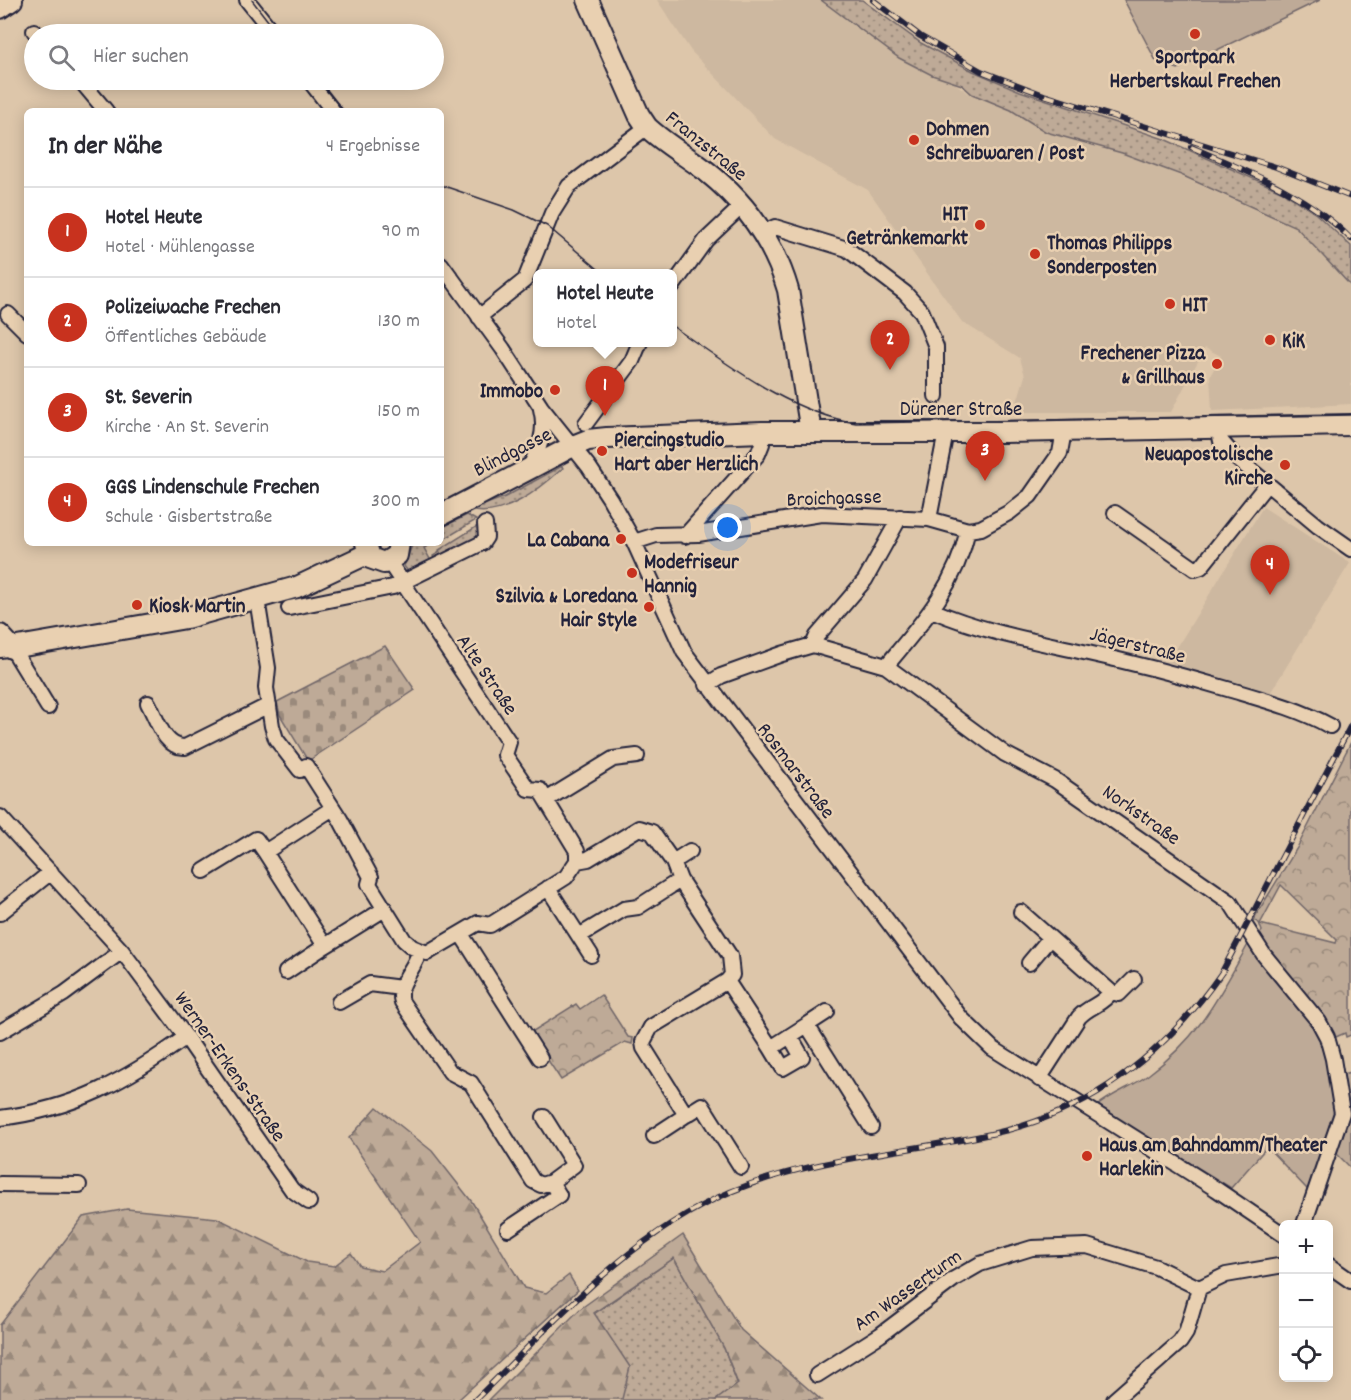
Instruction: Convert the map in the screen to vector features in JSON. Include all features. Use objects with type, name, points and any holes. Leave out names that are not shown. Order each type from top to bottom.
[{"type":"main road","name":"Franzstraße","points":[[588,0],[639,115],[647,127],[725,187],[764,233],[782,271],[788,290],[811,432]]},
{"type":"main road","name":"Dürener Straße","points":[[573,446],[588,440],[607,438],[762,432],[1064,431],[1351,425]]},
{"type":"main road","name":"Blindgasse","points":[[444,513],[573,446]]},
{"type":"main road","points":[[4,644],[186,618],[297,586],[366,548],[374,561],[389,562],[397,555],[398,546]]},
{"type":"street","points":[[246,0],[266,24]]},
{"type":"street","points":[[88,90],[103,108]]},
{"type":"street","points":[[317,90],[331,108]]},
{"type":"street","points":[[479,317],[525,280],[552,213],[569,186],[647,127]]},
{"type":"street","points":[[677,280],[706,240],[742,206]]},
{"type":"street","points":[[764,233],[775,227],[847,249],[904,293],[922,312],[936,347],[936,396]]},
{"type":"street","name":"Rosmarstraße","points":[[444,268],[541,407],[573,446],[610,499],[634,542],[675,635],[707,685],[961,1018],[992,1048],[1216,1189],[1279,1232]]},
{"type":"street","points":[[8,314],[24,330]]},
{"type":"street","points":[[586,423],[632,360],[638,347]]},
{"type":"street","points":[[528,470],[543,438],[544,421],[541,407]]},
{"type":"street","points":[[1218,427],[1218,434],[1227,449],[1267,484],[1351,549]]},
{"type":"street","points":[[886,666],[934,610],[959,560],[968,530],[993,523],[1030,496],[1060,453],[1064,431]]},
{"type":"street","points":[[685,536],[758,454],[762,444],[762,432]]},
{"type":"street","points":[[928,519],[946,432]]},
{"type":"street","points":[[1115,513],[1195,569],[1201,567],[1267,484]]},
{"type":"street","name":"Broichgasse","points":[[634,542],[656,536],[685,536],[799,516],[928,519],[968,530]]},
{"type":"street","points":[[707,685],[721,676],[813,645],[865,580],[900,517]]},
{"type":"street","points":[[290,608],[393,587],[482,543],[486,537],[485,524]]},
{"type":"street","name":"Alte Straße","points":[[389,562],[400,582],[509,742],[505,755],[528,789],[540,790],[574,845],[577,861]]},
{"type":"street","points":[[257,599],[268,668],[266,688],[276,739],[300,770],[306,766],[333,808],[371,877],[369,884],[383,910],[404,940],[419,952],[435,950],[478,923],[490,925],[566,877],[577,861],[588,859],[639,828],[652,832],[674,861],[680,880],[730,956],[732,975],[727,981],[651,1028],[643,1042],[646,1053],[686,1115]]},
{"type":"street","name":"Jägerstraße","points":[[934,610],[967,625],[1011,637],[1161,670],[1261,699],[1311,716],[1330,726]]},
{"type":"street","points":[[4,644],[48,707]]},
{"type":"street","name":"Norkstraße","points":[[813,645],[886,666],[1005,754],[1055,780],[1225,898],[1264,955],[1319,1022],[1327,1037],[1333,1059],[1342,1113],[1305,1220]]},
{"type":"street","points":[[148,703],[164,734],[173,746],[178,747],[185,747],[269,705]]},
{"type":"street","points":[[546,800],[613,759],[638,756]]},
{"type":"street","points":[[265,852],[333,808]]},
{"type":"street","name":"Werner-Erkens-Straße","points":[[0,817],[122,951],[186,1036],[292,1190],[309,1202]]},
{"type":"street","points":[[204,871],[256,839],[325,946]]},
{"type":"street","points":[[674,861],[690,851]]},
{"type":"street","points":[[0,913],[51,872]]},
{"type":"street","points":[[579,936],[624,909],[638,907],[680,880]]},
{"type":"street","points":[[548,888],[591,955]]},
{"type":"street","points":[[285,972],[383,910]]},
{"type":"street","points":[[1021,912],[1112,992],[1119,994],[1134,979]]},
{"type":"street","points":[[461,934],[540,1058]]},
{"type":"street","points":[[1029,963],[1050,938]]},
{"type":"street","points":[[0,1032],[64,994],[122,951]]},
{"type":"street","points":[[419,952],[415,969],[401,988],[402,1002],[450,1072],[471,1083],[533,1181],[541,1185],[550,1182],[574,1165],[544,1117]]},
{"type":"street","points":[[727,981],[783,1068],[802,1057],[790,1036]]},
{"type":"street","points":[[339,1002],[370,984],[401,988]]},
{"type":"street","points":[[1039,1079],[1079,1017],[1086,1009],[1103,1003],[1112,992]]},
{"type":"street","points":[[771,1048],[827,1012]]},
{"type":"street","points":[[807,1025],[871,1127]]},
{"type":"street","points":[[0,1118],[60,1107],[96,1092],[134,1074],[186,1036]]},
{"type":"street","points":[[654,1136],[702,1105],[741,1167]]},
{"type":"street","points":[[508,1229],[559,1195],[550,1182]]},
{"type":"street","points":[[0,1185],[79,1185]]},
{"type":"street","name":"Am Wasserturm","points":[[817,1375],[880,1335],[954,1279],[980,1264],[1032,1248],[1088,1246],[1156,1267],[1199,1288]]},
{"type":"street","points":[[1114,1400],[1180,1342],[1186,1333],[1199,1288],[1226,1275],[1279,1266]]},
{"type":"street","points":[[1333,1268],[1351,1281]]},
{"type":"shaded area","points":[[657,0],[844,0],[859,15],[971,95],[1113,146],[1296,228],[1351,286],[1351,404],[1212,411],[1210,376],[1221,356],[1205,348],[1171,412],[1014,412],[1025,376],[1020,358],[962,322],[868,190],[775,139],[691,51]]},
{"type":"shaded area","points":[[1263,507],[1350,563],[1269,695],[1168,662]]},
{"type":"green space","points":[[821,0],[862,0],[921,43],[973,71],[1020,91],[1164,139],[1283,192],[1316,214],[1351,246],[1351,286],[1296,227],[1181,175],[1122,153],[1046,132],[1011,110],[972,94],[962,85],[932,75],[899,58]]},
{"type":"green space","name":"Sportpark Herbertskaul Frechen","points":[[1124,0],[1320,0],[1178,69],[1156,61]]},
{"type":"green space","points":[[562,466],[563,468],[543,485],[508,506],[483,512],[470,510],[505,497]]},
{"type":"green space","points":[[467,515],[476,520],[444,539],[444,526]]},
{"type":"green space","points":[[479,525],[481,529],[479,537],[435,561],[433,556],[440,552],[439,550]]},
{"type":"green space","points":[[412,546],[428,546],[424,548],[432,563],[409,573],[404,566]]},
{"type":"green space","points":[[385,646],[415,690],[308,761],[280,715],[277,702]]},
{"type":"green space","points":[[1351,742],[1351,1035],[1346,1037],[1345,1033],[1331,1039],[1256,938],[1262,931],[1259,923],[1253,920],[1297,848]],"holes":[[[1281,885],[1337,940],[1336,943],[1260,924]]]},
{"type":"green space","points":[[1250,941],[1321,1036],[1338,1106],[1308,1190],[1267,1147],[1231,1188],[1097,1106],[1148,1075],[1182,1045],[1207,1014]]},
{"type":"green space","points":[[601,995],[628,1037],[633,1038],[632,1044],[625,1042],[561,1080],[530,1033],[576,1004],[580,1009]]},
{"type":"green space","points":[[1351,1072],[1351,1168],[1332,1149],[1339,1075]]},
{"type":"green space","points":[[377,1107],[432,1151],[472,1202],[524,1288],[546,1293],[569,1275],[578,1290],[458,1400],[0,1400],[0,1325],[83,1217],[127,1209],[217,1218],[307,1262],[334,1266],[351,1253],[360,1266],[382,1271],[420,1242],[349,1138]]},
{"type":"green space","points":[[683,1235],[741,1330],[821,1400],[716,1400],[738,1384],[724,1348],[674,1258],[594,1313],[630,1367],[622,1399],[489,1400],[580,1309]]},
{"type":"green space","points":[[674,1258],[724,1348],[738,1385],[716,1400],[621,1400],[594,1314]]},
{"type":"tram line","points":[[252,0],[270,24]]},
{"type":"tram line","points":[[326,90],[341,108]]},
{"type":"tram line","points":[[444,186],[514,210],[547,226],[598,269]]},
{"type":"tram line","points":[[677,329],[760,385],[806,409],[856,423],[1351,415]]},
{"type":"railway","points":[[873,0],[920,36],[981,71],[1044,95],[1276,167],[1351,197]]},
{"type":"railway","points":[[1191,147],[1256,175],[1296,197],[1316,209],[1351,239]]},
{"type":"railway","points":[[475,1400],[593,1284],[624,1257],[692,1211],[730,1192],[794,1171],[826,1163],[958,1141],[1027,1124],[1093,1095],[1122,1076],[1176,1029],[1222,972],[1351,725]]},
{"type":"place","name":"Sportpark Herbertskaul Frechen","points":[[1195,34]]},
{"type":"place","name":"Dohmen Schreibwaren / Post","points":[[914,140]]},
{"type":"place","name":"HIT Getränkemarkt","points":[[980,225]]},
{"type":"place","name":"Thomas Philipps Sonderposten","points":[[1035,254]]},
{"type":"place","name":"HIT","points":[[1170,304]]},
{"type":"place","name":"KiK","points":[[1270,340]]},
{"type":"place","name":"Frechener Pizza & Grillhaus","points":[[1217,364]]},
{"type":"place","name":"Polizeiwache Frechen","points":[[890,370]]},
{"type":"place","name":"Immobo","points":[[555,390]]},
{"type":"place","name":"Hotel Heute","points":[[605,416]]},
{"type":"place","name":"Piercingstudio Hart aber Herzlich","points":[[602,451]]},
{"type":"place","name":"Neuapostolische Kirche","points":[[1285,465]]},
{"type":"place","name":"St. Severin","points":[[985,481]]},
{"type":"place","name":"La Cabana","points":[[621,539]]},
{"type":"place","name":"Modefriseur Hannig","points":[[632,573]]},
{"type":"place","name":"GGS Lindenschule Frechen","points":[[1270,595]]},
{"type":"place","name":"Kiosk Martin","points":[[137,605]]},
{"type":"place","name":"Szilvia & Loredana Hair Style","points":[[649,607]]},
{"type":"place","name":"Haus am Bahndamm/Theater Harlekin","points":[[1087,1156]]}]
